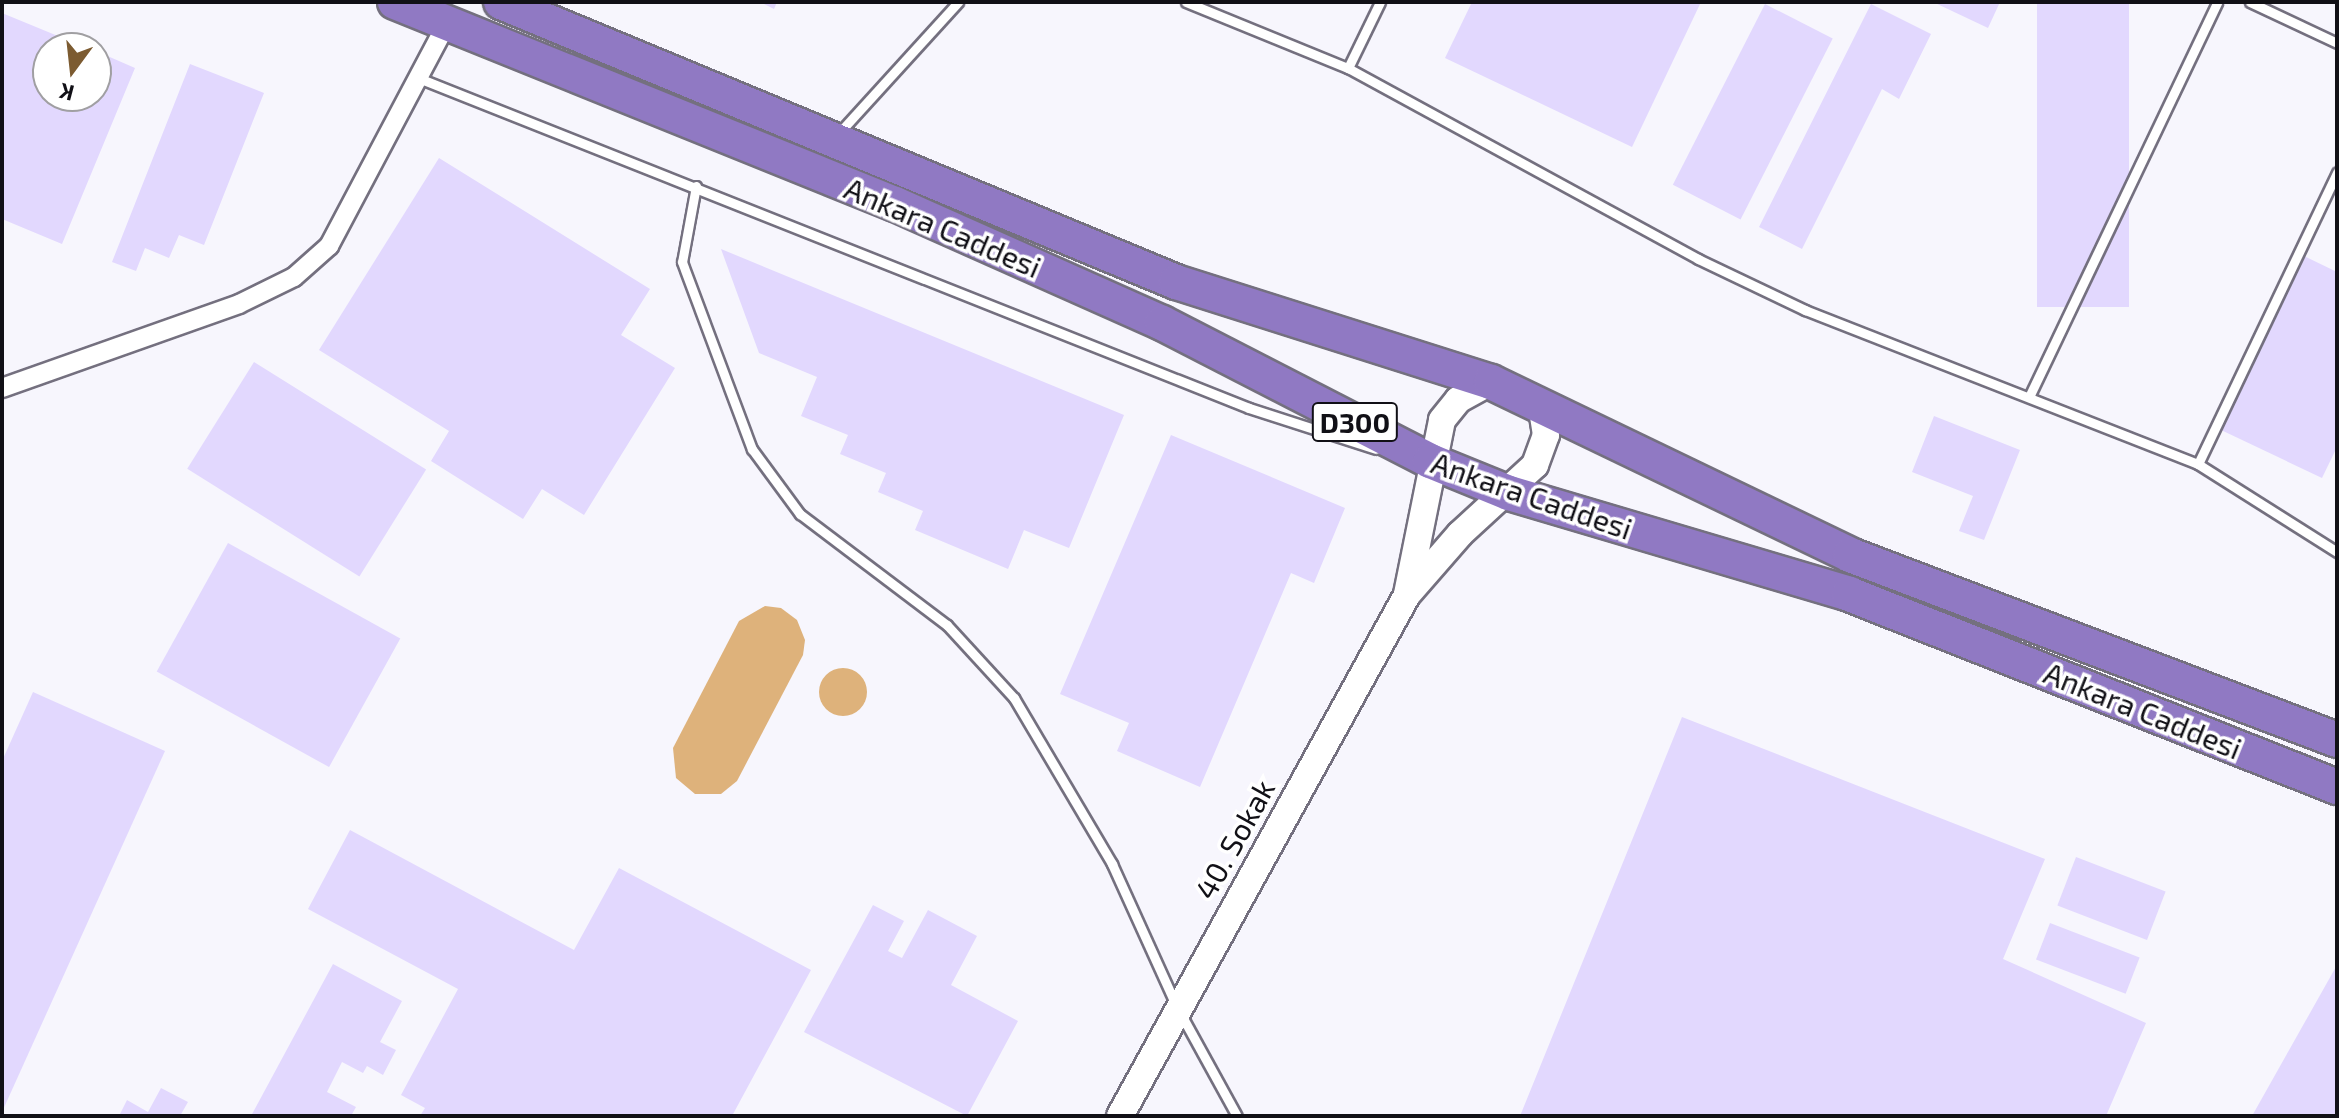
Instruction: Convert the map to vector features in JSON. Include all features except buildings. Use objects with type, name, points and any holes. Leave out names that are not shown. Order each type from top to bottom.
[{"type":"highway","name":"Ankara Caddesi","points":[[395,2],[895,204],[1148,316],[1430,461],[1509,493],[1849,594],[2337,787]]},
{"type":"highway","name":"Ankara Caddesi","points":[[501,2],[1176,282],[1491,382],[1541,402],[1850,555],[2337,740]]},
{"type":"street","points":[[2,388],[239,304],[294,277],[329,246],[421,79],[447,23]]},
{"type":"street","points":[[1407,595],[1430,461],[1442,420],[1458,400],[1491,382]]},
{"type":"street","points":[[1407,595],[1460,534],[1509,493],[1535,465],[1546,435],[1541,402]]},
{"type":"street","name":"40. Sokak","points":[[1120,1116],[1177,1007],[1407,595]]},
{"type":"lane","points":[[834,139],[958,2]]},
{"type":"lane","points":[[1186,2],[1348,68],[1698,259],[1805,310],[2198,464],[2337,552]]},
{"type":"lane","points":[[1348,68],[1380,2]]},
{"type":"lane","points":[[2029,397],[2217,2]]},
{"type":"lane","points":[[2250,2],[2337,43]]},
{"type":"lane","points":[[421,79],[1249,408],[1361,446],[1430,461]]},
{"type":"lane","points":[[2198,464],[2337,172]]},
{"type":"lane","points":[[696,186],[682,262],[752,449],[800,514],[947,625],[1014,698],[1112,864],[1177,1007],[1237,1116]]},
{"type":"shaded area","points":[[765,606],[781,608],[797,620],[805,640],[803,655],[737,781],[721,794],[695,794],[676,778],[673,748],[739,621]]},
{"type":"shaded area","points":[[843,668],[860,675],[867,692],[860,709],[843,716],[826,709],[819,692],[826,675]]}]
